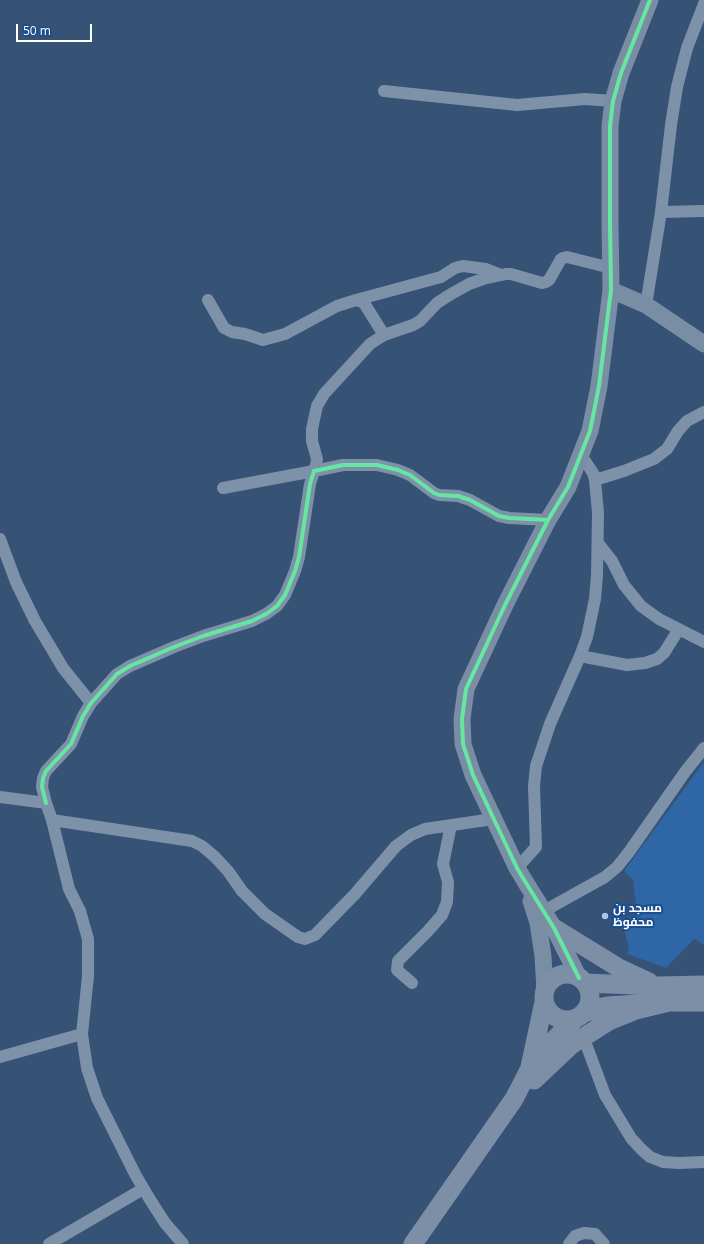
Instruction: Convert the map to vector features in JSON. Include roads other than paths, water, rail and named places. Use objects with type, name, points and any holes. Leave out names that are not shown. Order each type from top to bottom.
[{"type":"main road","points":[[554,928],[619,968],[658,986]]},
{"type":"main road","points":[[529,1070],[544,997],[548,984],[555,978],[562,975],[571,975],[582,981],[658,986],[704,985]]},
{"type":"main road","points":[[414,1244],[514,1099],[529,1070],[551,1043],[587,1007],[590,999],[589,991],[582,981]]},
{"type":"main road","points":[[544,997],[548,1010],[553,1015],[560,1019],[568,1020],[595,1009],[607,1006],[669,1002],[704,1002]]},
{"type":"main road","points":[[514,1099],[571,1045],[583,1036],[609,1021],[636,1010],[669,1002]]},
{"type":"street","points":[[582,981],[554,928],[517,868],[493,819],[473,775],[463,744],[462,719],[466,689],[505,605],[548,520],[568,487],[590,430],[599,386],[611,290],[610,126],[613,100],[621,73],[650,0]]},
{"type":"street","points":[[646,305],[661,212],[677,86],[687,48],[704,4]]},
{"type":"street","points":[[384,91],[517,105],[585,99],[613,100]]},
{"type":"street","points":[[661,212],[704,211]]},
{"type":"street","points":[[183,1244],[165,1223],[144,1189],[96,1098],[87,1068],[82,1034],[88,976],[88,939],[80,911],[69,890],[52,820],[42,787],[42,778],[46,771],[71,744],[83,716],[91,703],[117,674],[130,666],[174,647],[203,636],[252,621],[266,614],[277,606],[285,595],[299,557],[310,484],[317,459],[312,441],[312,429],[317,406],[324,394],[352,361],[370,344],[384,335],[413,326],[420,321],[437,303],[469,284],[483,279],[511,274],[542,283],[546,282],[549,280],[560,259],[567,257],[611,268]]},
{"type":"street","points":[[208,300],[224,328],[232,332],[245,334],[263,340],[285,334],[337,306],[441,277],[455,268],[463,266],[486,269],[501,275]]},
{"type":"street","points":[[611,290],[646,305],[704,344]]},
{"type":"street","points":[[356,300],[364,303],[384,335]]},
{"type":"street","points":[[595,480],[624,471],[654,459],[667,449],[678,431],[687,421],[704,412]]},
{"type":"street","points":[[517,868],[536,848],[534,786],[536,766],[550,724],[587,637],[595,599],[598,513],[595,480],[593,473],[581,455]]},
{"type":"street","points":[[223,488],[343,465],[377,465],[404,472],[434,493],[439,495],[458,496],[470,500],[498,516],[548,520]]},
{"type":"street","points":[[0,539],[16,582],[52,653],[91,703]]},
{"type":"street","points":[[598,543],[612,561],[624,585],[641,606],[660,619],[704,642]]},
{"type":"street","points":[[580,656],[627,665],[644,663],[658,659],[680,630]]},
{"type":"street","points":[[544,911],[605,877],[617,867],[704,748]]},
{"type":"street","points":[[0,798],[46,803]]},
{"type":"street","points":[[52,820],[192,841],[202,846],[215,857],[228,871],[242,891],[265,914],[298,937],[305,939],[315,935],[350,900],[396,846],[410,835],[425,829],[493,819]]},
{"type":"street","points":[[412,983],[397,970],[398,961],[442,915],[447,902],[448,882],[443,864],[451,825]]},
{"type":"street","points":[[526,883],[538,923],[543,956],[544,997]]},
{"type":"street","points":[[0,1057],[82,1034]]},
{"type":"street","points":[[583,1036],[606,1095],[631,1138],[641,1149],[650,1156],[663,1162],[679,1164],[704,1162]]},
{"type":"street","points":[[49,1244],[144,1189]]},
{"type":"street","points":[[569,1244],[575,1236],[584,1233],[595,1234],[604,1244]]},
{"type":"place","name":"مسجد بن محفوظ","points":[[605,916]]}]
